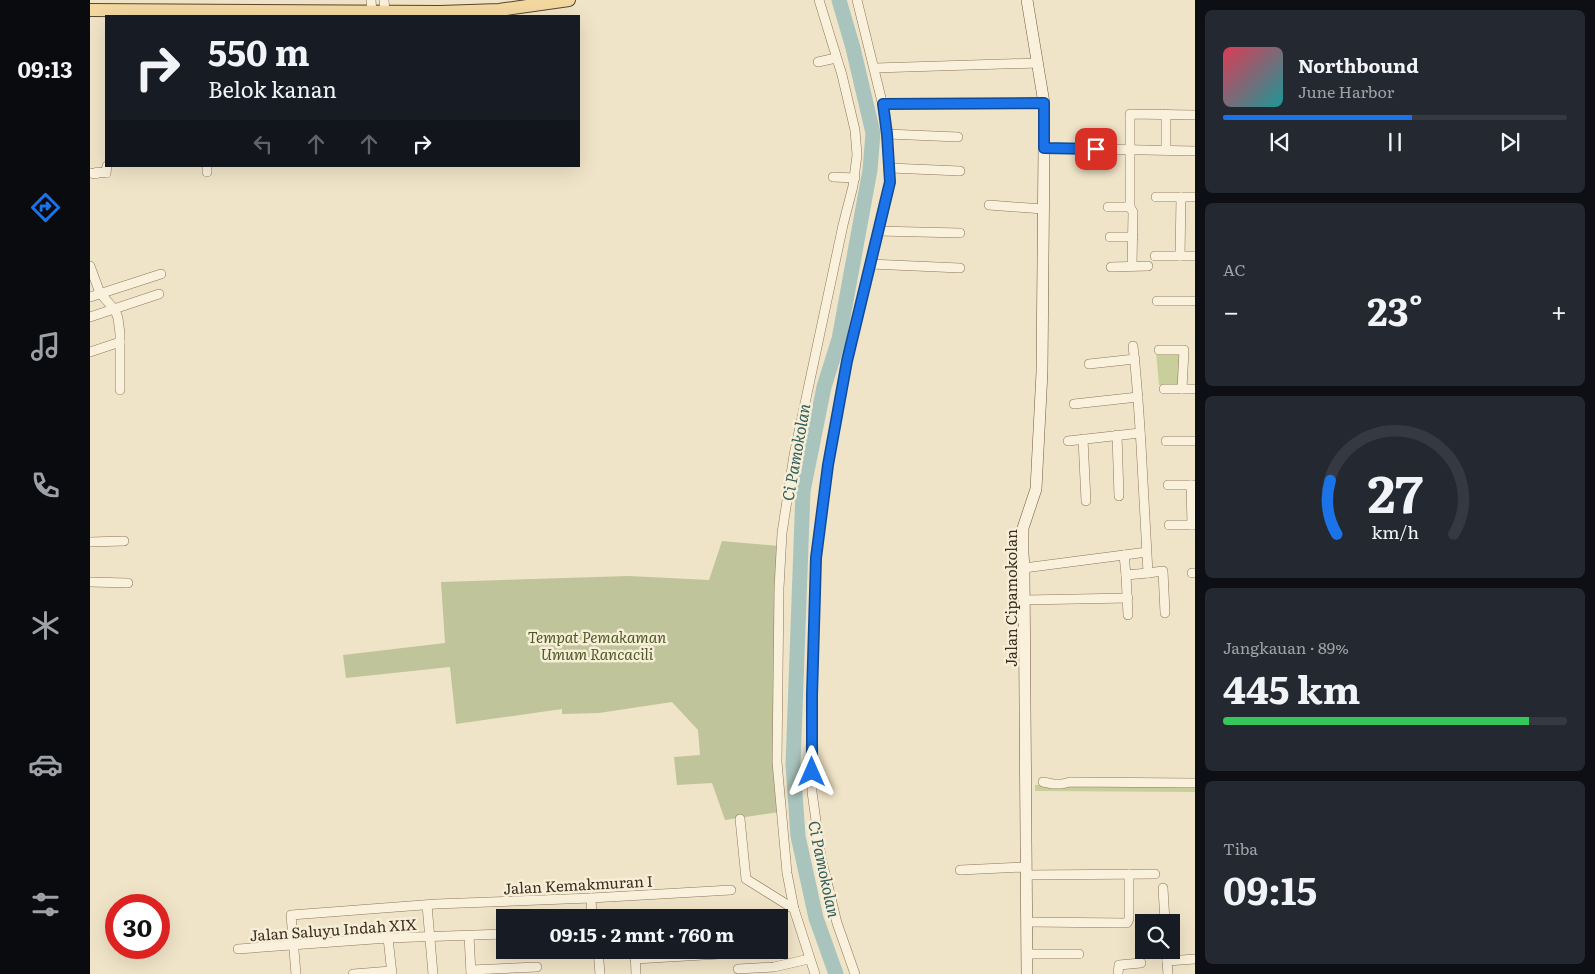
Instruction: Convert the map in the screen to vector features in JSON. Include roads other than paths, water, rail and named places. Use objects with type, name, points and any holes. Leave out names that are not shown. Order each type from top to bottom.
[{"type":"main road","points":[[90,10],[112,13],[304,14],[378,9],[499,13],[531,3],[560,1]]},
{"type":"street","points":[[815,974],[805,960],[787,873],[777,762],[779,598],[782,533],[796,446],[843,225],[855,178],[858,155],[855,130],[819,0]]},
{"type":"street","points":[[855,974],[837,923],[821,857],[812,792],[812,695],[816,558],[826,475],[847,361],[888,188],[890,168],[883,104],[857,0]]},
{"type":"street","name":"Jalan Cipamokolan","points":[[1027,0],[1044,103],[1042,372],[1036,489],[1023,528],[1022,546],[1028,568],[1025,781],[1027,974]]},
{"type":"street","points":[[818,62],[836,58]]},
{"type":"street","points":[[875,68],[1037,63]]},
{"type":"street","points":[[883,104],[1044,103]]},
{"type":"street","points":[[1132,266],[1133,212],[1130,207],[1130,114],[1195,115]]},
{"type":"street","points":[[1166,114],[1166,150]]},
{"type":"street","points":[[887,134],[958,137]]},
{"type":"street","points":[[1044,148],[1195,151]]},
{"type":"street","points":[[90,173],[106,173],[107,167]]},
{"type":"street","points":[[890,168],[960,171]]},
{"type":"street","points":[[833,176],[855,178]]},
{"type":"street","points":[[1156,196],[1195,197]]},
{"type":"street","points":[[1180,256],[1181,197]]},
{"type":"street","points":[[990,205],[1043,209]]},
{"type":"street","points":[[1108,207],[1130,207]]},
{"type":"street","points":[[878,231],[960,233]]},
{"type":"street","points":[[1110,237],[1133,237]]},
{"type":"street","points":[[1155,256],[1195,256]]},
{"type":"street","points":[[870,264],[960,268]]},
{"type":"street","points":[[90,266],[100,293],[115,310],[120,342],[120,390]]},
{"type":"street","points":[[1111,267],[1148,266]]},
{"type":"street","points":[[90,297],[161,274]]},
{"type":"street","points":[[90,318],[159,294]]},
{"type":"street","points":[[1157,301],[1195,301]]},
{"type":"street","points":[[90,352],[120,342]]},
{"type":"street","points":[[1133,346],[1138,397],[1148,572]]},
{"type":"street","points":[[1159,350],[1184,350],[1182,389]]},
{"type":"street","points":[[1089,364],[1135,359]]},
{"type":"street","points":[[1164,389],[1195,389]]},
{"type":"street","points":[[1074,404],[1138,397]]},
{"type":"street","points":[[1068,440],[1140,433]]},
{"type":"street","points":[[1117,435],[1119,496]]},
{"type":"street","points":[[1083,439],[1086,501]]},
{"type":"street","points":[[1166,441],[1195,441]]},
{"type":"street","points":[[1168,485],[1193,485],[1194,525],[1168,525]]},
{"type":"street","points":[[90,542],[124,541]]},
{"type":"street","points":[[1028,568],[1147,552]]},
{"type":"street","points":[[1124,555],[1128,615]]},
{"type":"street","points":[[1126,575],[1163,571],[1164,613]]},
{"type":"street","points":[[90,582],[128,584]]},
{"type":"street","points":[[1028,600],[1128,598]]},
{"type":"street","points":[[1025,781],[1062,784],[1070,782],[1195,783]]},
{"type":"street","points":[[740,819],[746,879],[794,909]]},
{"type":"street","points":[[960,870],[1155,874]]},
{"type":"street","points":[[1027,922],[1125,923],[1129,919],[1129,874]]},
{"type":"street","points":[[1163,888],[1165,914]]},
{"type":"street","name":"Jalan Kemakmuran I","points":[[293,946],[291,915],[427,905],[731,890]]},
{"type":"street","points":[[591,898],[592,909]]},
{"type":"street","points":[[427,905],[433,974]]},
{"type":"street","name":"Jalan Saluyu Indah XIX","points":[[238,949],[388,938],[496,934]]},
{"type":"street","points":[[469,936],[471,972],[537,967]]},
{"type":"street","points":[[353,974],[391,972],[388,938]]},
{"type":"street","points":[[293,946],[296,974]]},
{"type":"street","points":[[1027,954],[1079,954]]},
{"type":"street","points":[[599,959],[600,974]]},
{"type":"street","points":[[635,959],[636,974]]},
{"type":"street","points":[[738,959],[739,972],[774,971],[805,960]]},
{"type":"street","points":[[1168,974],[1167,961],[1195,959]]},
{"type":"street","points":[[1118,974],[1119,965],[1141,963]]},
{"type":"waterway","name":"Ci Pamokolan","points":[[836,974],[816,918],[798,836],[793,765],[803,491],[824,387],[839,339],[870,170],[873,133],[853,48],[839,0]]},
{"type":"park label","name":"Tempat Pemakaman Umum Rancacili","points":[[597,644]]}]
